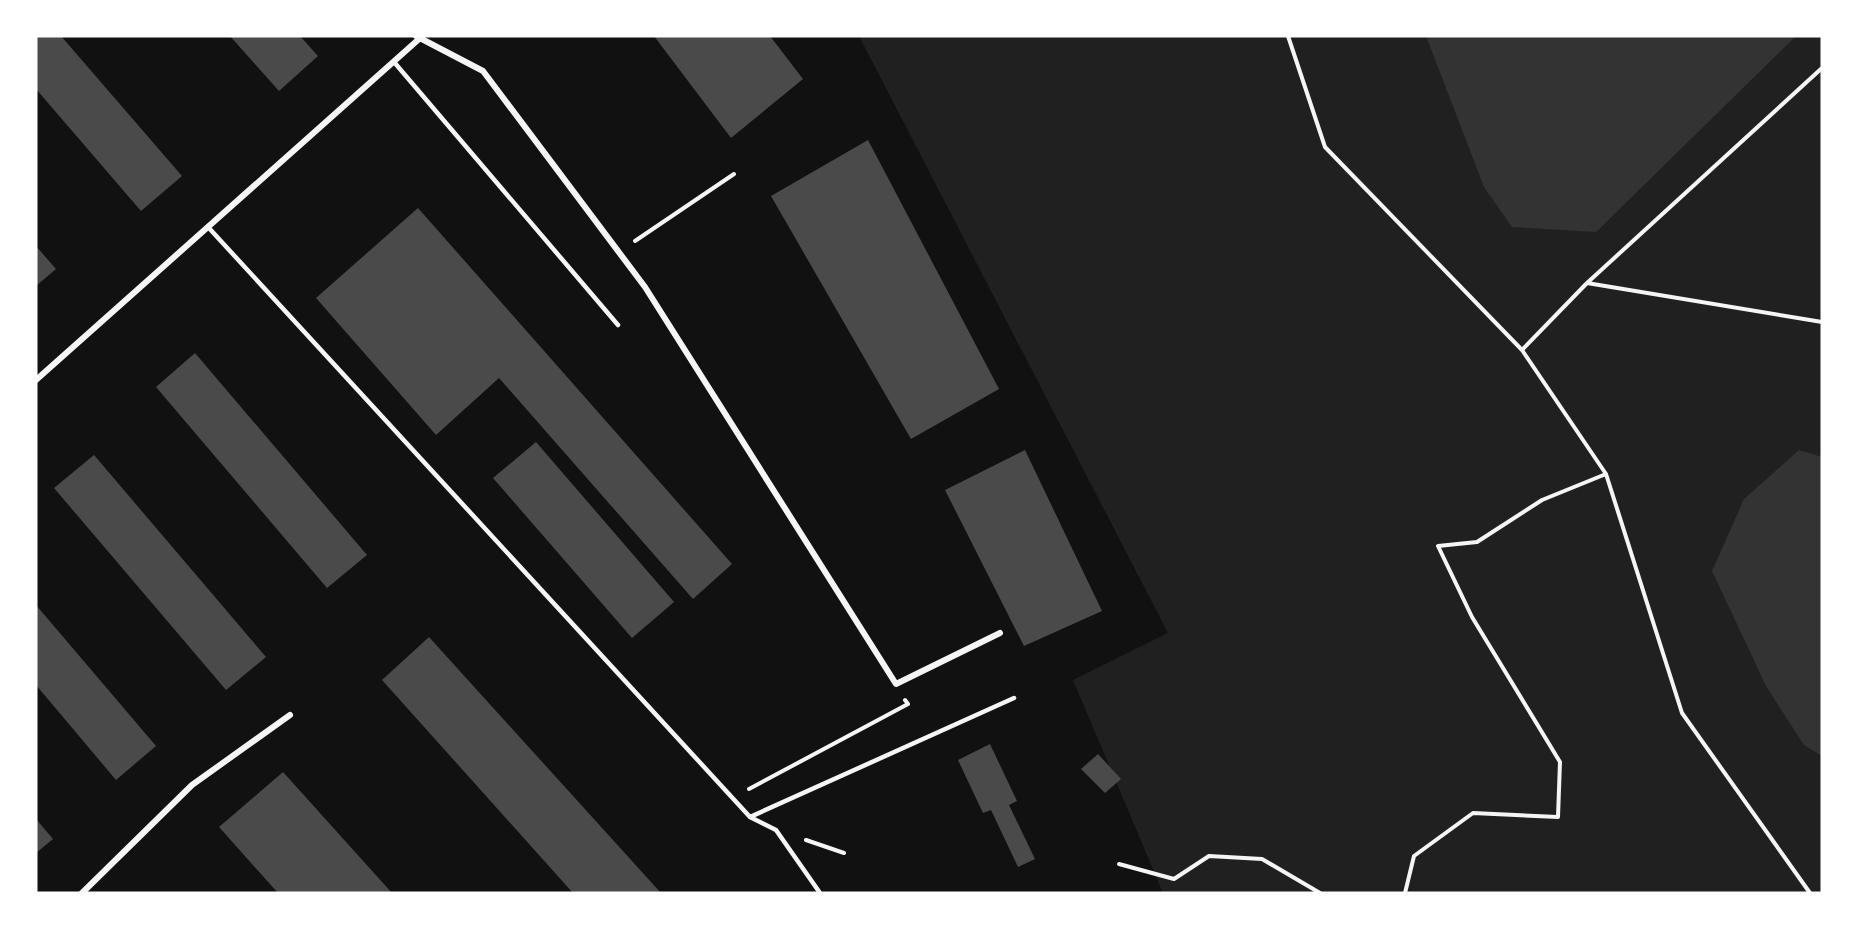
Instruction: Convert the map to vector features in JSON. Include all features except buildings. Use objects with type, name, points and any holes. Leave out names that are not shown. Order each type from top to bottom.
[{"type":"street","points":[[36,380],[394,62],[418,38],[483,71],[645,287],[896,684],[1000,633]]},
{"type":"street","points":[[82,893],[192,785],[290,715]]},
{"type":"lane","points":[[394,62],[618,325]]},
{"type":"lane","points":[[208,227],[733,798],[750,816],[776,830],[820,893]]},
{"type":"lane","points":[[750,816],[1014,698]]},
{"type":"path","points":[[1288,36],[1325,147],[1522,350],[1606,474],[1682,713],[1810,893]]},
{"type":"path","points":[[1522,350],[1587,283],[1822,68]]},
{"type":"path","points":[[619,252],[734,174]]},
{"type":"path","points":[[1587,283],[1822,322]]},
{"type":"path","points":[[1405,893],[1414,856],[1473,813],[1558,817],[1560,762],[1472,617],[1438,546],[1477,542],[1542,500],[1606,474]]},
{"type":"path","points":[[733,798],[798,760],[908,704],[896,684]]},
{"type":"path","points":[[776,830],[844,854]]},
{"type":"path","points":[[1119,864],[1174,879],[1209,856],[1262,859],[1320,893]]},
{"type":"shaded area","points":[[859,36],[1822,36],[1822,893],[1163,893],[1073,680],[1168,633]]},
{"type":"shaded area","points":[[1426,36],[1796,36],[1596,232],[1512,227],[1484,187]]},
{"type":"shaded area","points":[[1799,450],[1822,457],[1822,756],[1804,745],[1766,686],[1712,571],[1744,499]]}]
